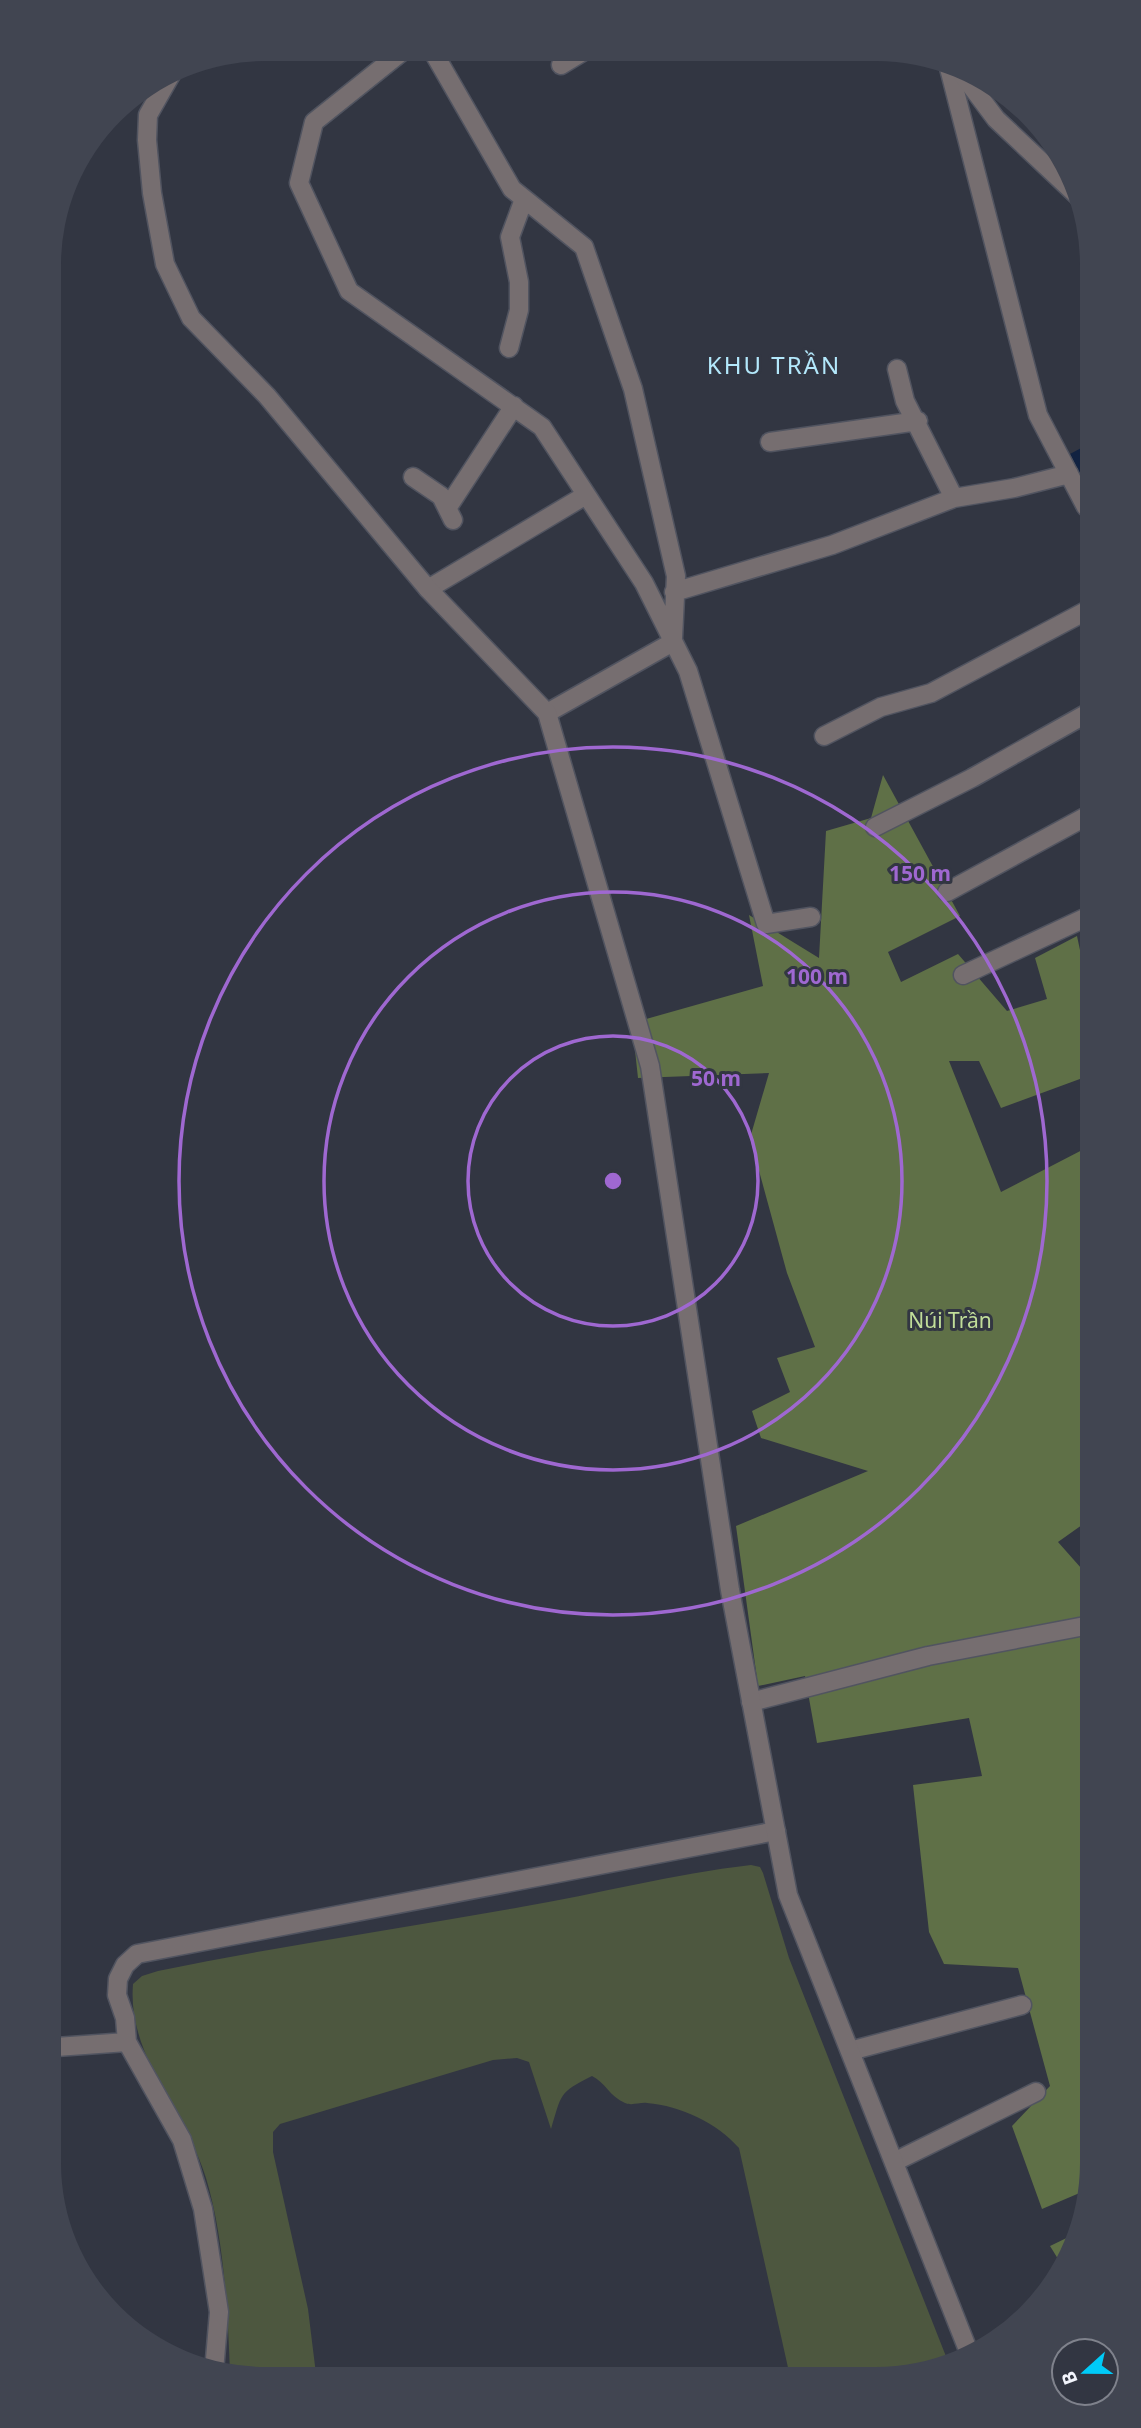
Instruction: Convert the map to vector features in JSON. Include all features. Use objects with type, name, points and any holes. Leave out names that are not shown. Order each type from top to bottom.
[{"type":"street","points":[[561,65],[567,61]]},
{"type":"street","points":[[389,62],[314,122],[299,183],[349,291],[542,427],[644,583],[688,671],[766,924],[811,917]]},
{"type":"street","points":[[439,62],[512,189],[584,247],[633,389],[676,576],[673,642]]},
{"type":"street","points":[[951,76],[1038,415],[1080,495]]},
{"type":"street","points":[[971,85],[996,119],[1060,179]]},
{"type":"street","points":[[163,89],[148,115],[152,193],[165,264],[191,318],[267,396],[428,589],[547,713],[650,1066],[730,1590],[788,1895],[967,2346]]},
{"type":"street","points":[[509,348],[519,310],[520,282],[510,237],[524,199]]},
{"type":"street","points":[[897,369],[905,401],[918,421],[954,498]]},
{"type":"street","points":[[413,477],[441,496],[450,513],[514,407]]},
{"type":"street","points":[[770,442],[918,421]]},
{"type":"street","points":[[674,592],[832,545],[954,498],[1014,488],[1069,474]]},
{"type":"street","points":[[428,589],[586,495]]},
{"type":"street","points":[[824,736],[881,707],[931,693],[1080,614]]},
{"type":"street","points":[[547,713],[673,642]]},
{"type":"street","points":[[875,827],[972,778],[1080,718]]},
{"type":"street","points":[[947,892],[1080,820]]},
{"type":"street","points":[[963,975],[1080,920]]},
{"type":"street","points":[[751,1702],[928,1656],[1079,1627]]},
{"type":"street","points":[[215,2360],[219,2312],[203,2209],[182,2140],[127,2042],[125,2018],[117,1995],[118,1979],[125,1965],[137,1954],[776,1830]]},
{"type":"street","points":[[850,2051],[1022,2005]]},
{"type":"street","points":[[61,2047],[127,2042]]},
{"type":"street","points":[[894,2162],[1037,2092]]},
{"type":"green space","name":"Núi Trần","points":[[883,775],[960,916],[888,952],[901,982],[958,954],[1007,1011],[1047,999],[1035,958],[1077,936],[1080,948],[1080,1079],[1001,1108],[979,1061],[949,1061],[1001,1192],[1080,1151],[1079,1527],[1058,1542],[1079,1566],[1079,2176],[1077,2194],[1042,2209],[1012,2126],[1050,2086],[1018,1968],[944,1964],[929,1932],[913,1785],[982,1776],[969,1718],[817,1743],[805,1676],[758,1686],[736,1526],[868,1471],[761,1438],[752,1411],[790,1392],[777,1358],[815,1347],[787,1273],[750,1138],[769,1073],[638,1078],[632,1023],[763,986],[749,915],[819,958],[826,831],[871,818]]},
{"type":"green space","points":[[751,1865],[760,1867],[789,1958],[945,2354],[903,2365],[788,2367],[739,2148],[720,2131],[698,2117],[660,2105],[625,2103],[592,2076],[563,2096],[551,2129],[529,2062],[517,2058],[493,2060],[280,2124],[273,2132],[273,2152],[308,2309],[315,2367],[230,2364],[224,2275],[212,2201],[197,2153],[148,2060],[139,2036],[134,2011],[133,1984],[142,1976],[203,1962],[550,1902]]},
{"type":"green space","points":[[1065,2239],[1056,2256],[1050,2246]]},
{"type":"water","points":[[1080,449],[1080,473],[1070,454]]},
{"type":"district","name":"KHU TRẦN","points":[[774,364]]}]
